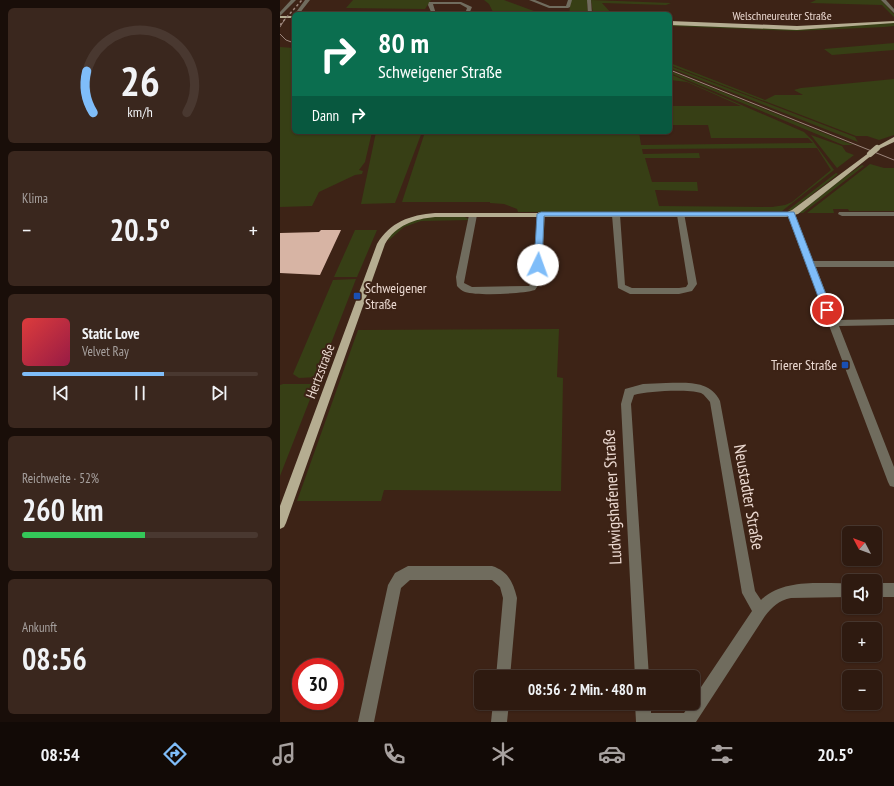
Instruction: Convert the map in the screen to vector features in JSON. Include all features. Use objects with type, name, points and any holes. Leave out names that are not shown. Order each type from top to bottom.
[{"type":"main road","points":[[280,16],[292,16]]},
{"type":"main road","name":"Welschneureuter Straße","points":[[672,23],[803,28],[894,22]]},
{"type":"main road","points":[[473,215],[791,214],[877,148],[894,139]]},
{"type":"main road","name":"Hertzstraße","points":[[280,523],[376,256],[384,239],[390,230],[404,221],[421,216],[473,215]]},
{"type":"street","points":[[280,16],[294,0]]},
{"type":"street","points":[[298,12],[308,0]]},
{"type":"street","points":[[531,0],[549,7],[560,5],[568,7],[570,0]]},
{"type":"street","points":[[589,0],[590,12]]},
{"type":"street","points":[[883,0],[894,12]]},
{"type":"street","points":[[433,12],[430,5],[431,3],[461,3],[470,7],[468,12]]},
{"type":"street","points":[[473,215],[460,277],[460,284],[466,289],[472,290],[523,290],[532,288],[537,281],[541,214]]},
{"type":"street","points":[[791,214],[894,482]]},
{"type":"street","points":[[842,214],[894,214]]},
{"type":"street","points":[[616,215],[621,286],[630,291],[679,292],[688,289],[693,284],[681,215]]},
{"type":"street","points":[[810,264],[894,264]]},
{"type":"street","points":[[833,323],[894,322]]},
{"type":"street","name":"Ludwigshafener Straße","points":[[642,670],[626,398],[629,392],[642,388],[695,388],[706,390]]},
{"type":"street","name":"Neustadter Straße","points":[[706,390],[715,401],[749,593],[760,611]]},
{"type":"street","points":[[366,722],[395,586],[400,578],[408,573],[492,573],[498,575],[505,582],[510,598],[504,670]]},
{"type":"street","points":[[643,710],[644,721],[687,722],[760,611],[772,599],[782,592],[842,590]]},
{"type":"street","points":[[882,590],[894,590]]},
{"type":"street","points":[[499,722],[500,710]]},
{"type":"green space","points":[[353,0],[431,0],[425,9],[346,8]]},
{"type":"green space","points":[[484,0],[504,0],[537,12],[493,12],[489,4]]},
{"type":"green space","points":[[571,0],[587,0],[588,12],[569,12]]},
{"type":"green space","points":[[591,0],[671,3],[666,5],[602,3],[610,12],[593,12]]},
{"type":"green space","points":[[816,0],[881,0],[894,14],[894,17],[882,5],[810,3]]},
{"type":"green space","points":[[894,23],[894,26],[884,27],[796,31],[672,26],[672,24],[760,28]]},
{"type":"green space","points":[[894,43],[894,50],[832,55],[824,49]]},
{"type":"green space","points":[[280,47],[292,48],[292,134],[372,134],[365,162],[359,170],[363,171],[362,174],[355,175],[319,192],[312,206],[280,207]]},
{"type":"green space","points":[[672,64],[765,100],[775,95],[803,95],[794,90],[801,88],[894,79],[894,135],[879,140],[867,136],[856,136],[672,66]]},
{"type":"green space","points":[[672,67],[855,137],[858,142],[672,69]]},
{"type":"green space","points":[[672,72],[853,145],[843,145],[672,74]]},
{"type":"green space","points":[[672,75],[804,132],[812,140],[834,170],[782,211],[518,212],[517,209],[504,204],[490,202],[402,202],[424,135],[426,134],[639,134],[641,145],[813,143],[808,138],[711,138],[708,125],[672,125],[672,106],[741,106],[687,82],[672,80]],"holes":[[[817,148],[831,170],[792,202],[785,205],[772,207],[659,206],[655,190],[698,191],[697,182],[652,182],[645,158],[700,158],[699,153],[643,154],[642,149]]]},
{"type":"green space","points":[[376,134],[421,134],[395,203],[361,204]]},
{"type":"green space","points":[[811,135],[842,146],[846,152],[854,155],[837,168]]},
{"type":"green space","points":[[870,164],[884,168],[894,168],[894,211],[849,211],[848,209],[833,209],[834,213],[807,213]]},
{"type":"green space","points":[[862,165],[864,166],[803,213],[799,213],[846,176]]},
{"type":"green space","points":[[836,173],[838,174],[791,211],[788,210]]},
{"type":"green space","points":[[425,217],[465,217],[470,220],[421,221],[404,227],[388,241],[390,236],[398,228]]},
{"type":"green space","points":[[355,230],[377,230],[357,277],[334,277]]},
{"type":"green space","points":[[356,279],[318,377],[299,378],[293,374],[333,280]]},
{"type":"green space","points":[[559,329],[557,377],[563,378],[561,491],[384,490],[381,501],[297,501],[358,330]]},
{"type":"green space","points":[[316,384],[280,476],[280,385]]},
{"type":"building","points":[[321,230],[341,230],[320,275],[280,273],[280,233],[319,232]]},
{"type":"tram line","points":[[280,27],[285,19]]},
{"type":"tram line","points":[[280,34],[286,40],[292,42]]},
{"type":"tram line","points":[[672,71],[894,160]]},
{"type":"railway","points":[[280,25],[302,0]]},
{"type":"place","name":"Schweigener Straße","points":[[357,296]]},
{"type":"place","name":"Trierer Straße","points":[[845,365]]},
{"type":"route","points":[[538,265],[541,214],[791,214],[827,310]]}]
